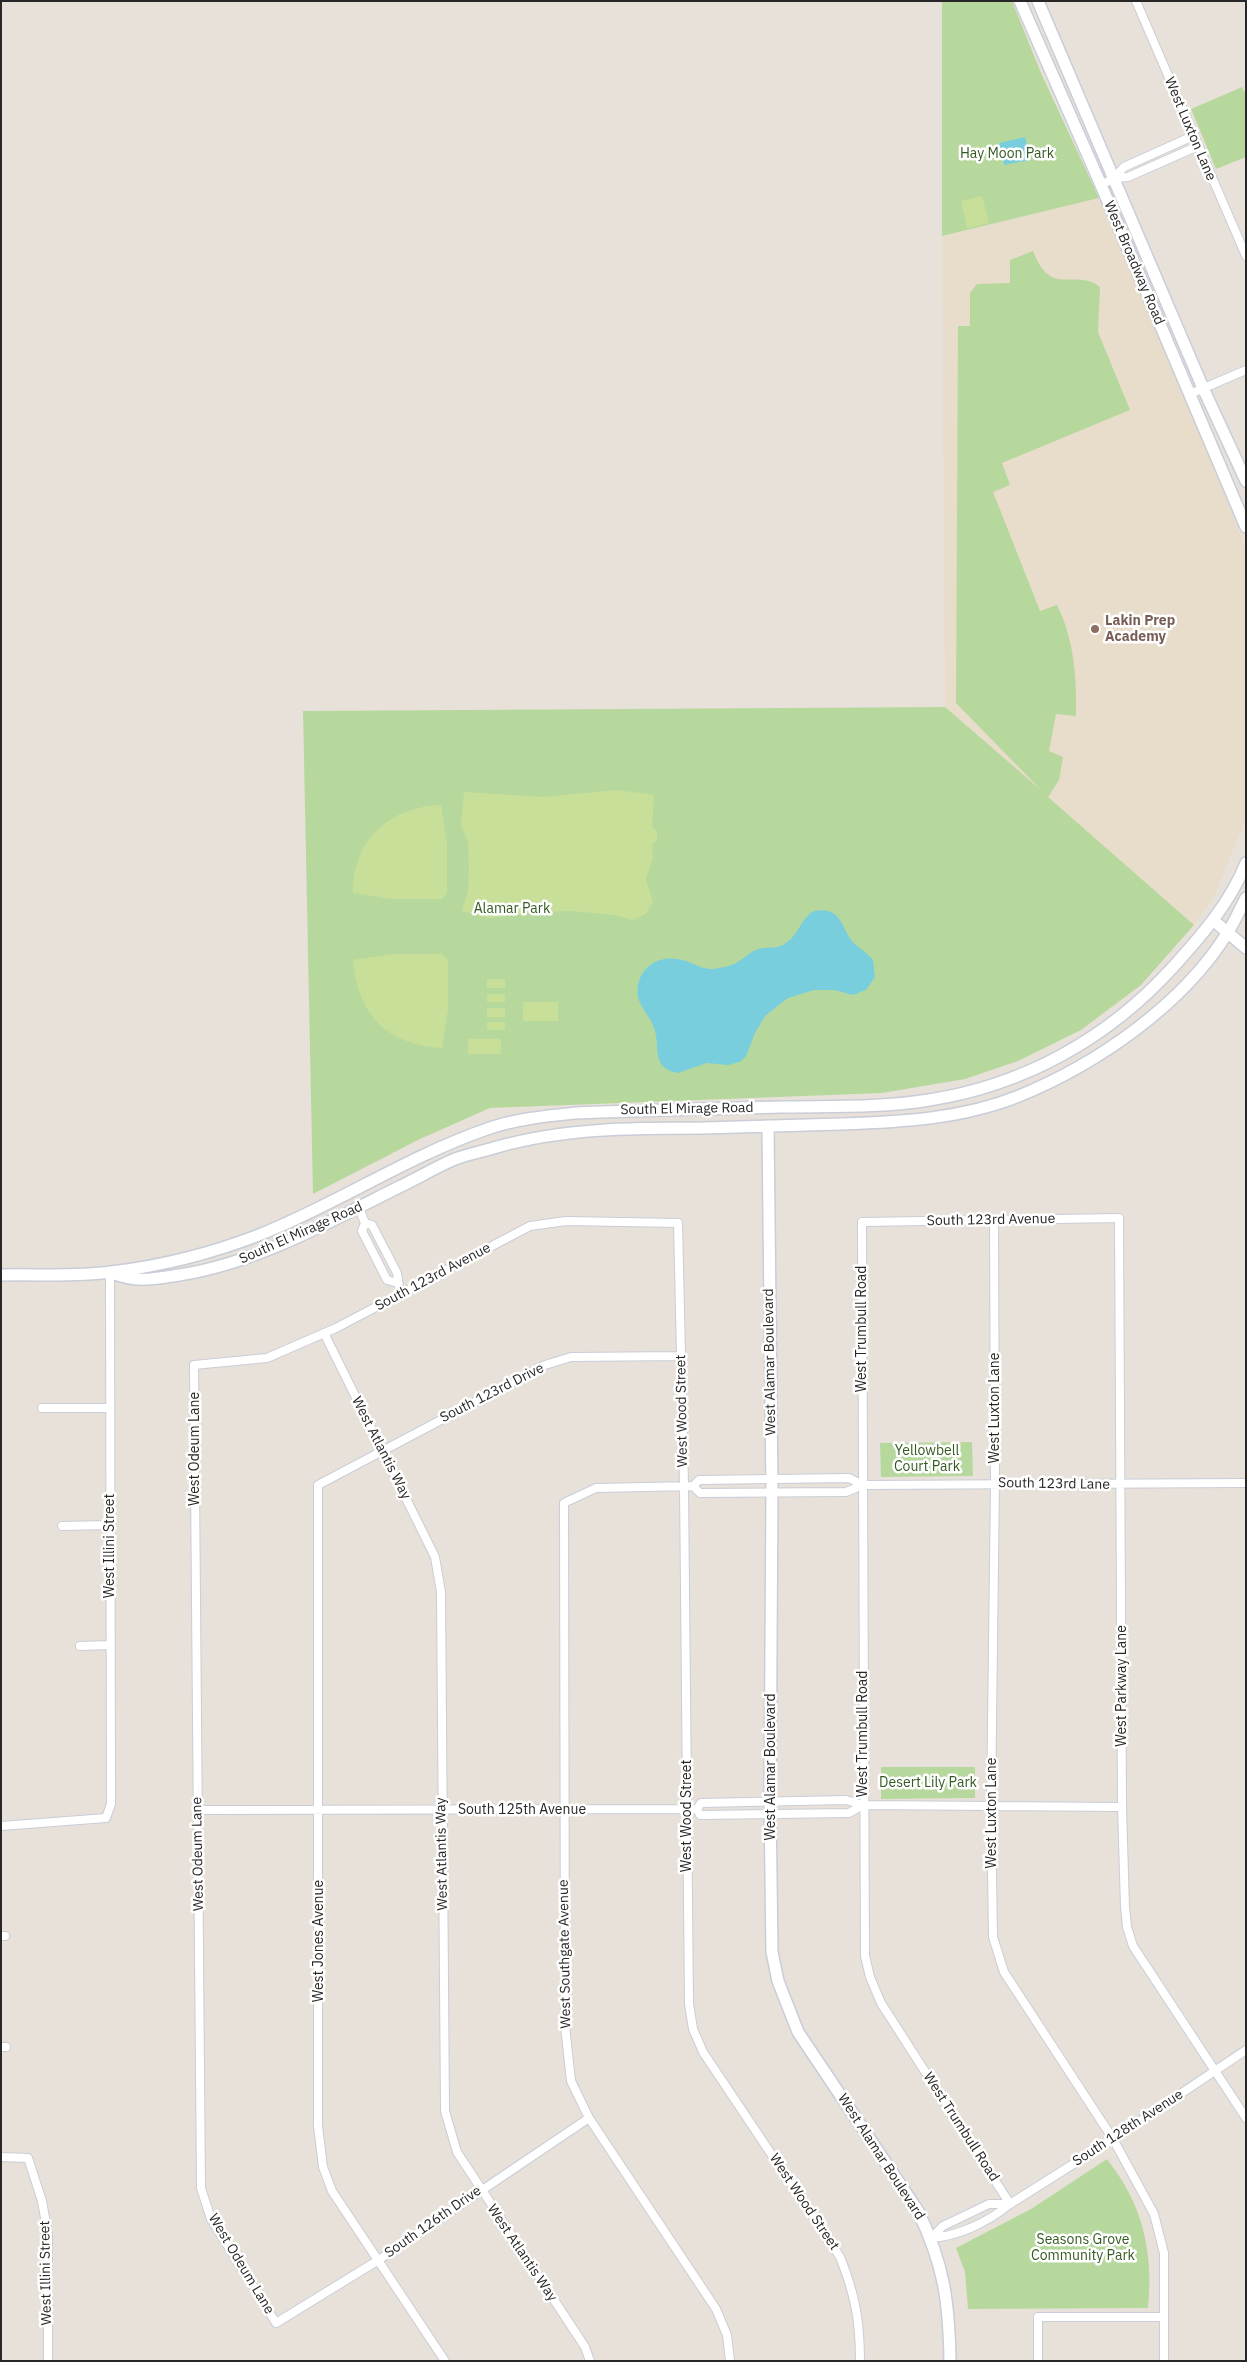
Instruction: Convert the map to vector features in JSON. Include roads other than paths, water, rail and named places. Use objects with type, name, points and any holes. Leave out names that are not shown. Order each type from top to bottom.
[{"type":"main road","name":"West Broadway Road","points":[[1020,1],[1101,185],[1246,527]]},
{"type":"main road","name":"West Broadway Road","points":[[1038,1],[1203,388],[1246,481]]},
{"type":"main road","points":[[1246,863],[1213,920],[1246,948]]},
{"type":"main road","points":[[1228,932],[1246,898]]},
{"type":"main road","name":"South El Mirage Road","points":[[1,1275],[110,1272],[203,1253],[262,1234],[307,1215],[448,1144],[489,1128],[533,1118],[576,1112],[840,1106],[927,1100],[965,1093],[1008,1080],[1061,1056],[1099,1034],[1152,990],[1213,920]]},
{"type":"main road","name":"South El Mirage Road","points":[[110,1272],[130,1280],[151,1280],[202,1272],[239,1262],[359,1208],[456,1159],[524,1139],[588,1131],[908,1122],[982,1108],[1018,1097],[1069,1073],[1106,1050],[1163,1008],[1205,964],[1228,932]]},
{"type":"main road","name":"West Alamar Boulevard","points":[[768,1126],[772,1478],[770,1809],[772,1952],[778,1982],[786,2007],[798,2032],[918,2211],[931,2238],[945,2282],[950,2326],[950,2361]]},
{"type":"street","name":"West Luxton Lane","points":[[1136,1],[1246,256]]},
{"type":"street","points":[[1101,185],[1114,178],[1124,167],[1194,136]]},
{"type":"street","points":[[1114,178],[1128,177],[1198,146]]},
{"type":"street","points":[[1190,394],[1246,370]]},
{"type":"street","points":[[359,1208],[365,1223],[362,1231],[387,1280],[398,1283]]},
{"type":"street","name":"South 123rd Avenue","points":[[862,1222],[1119,1218]]},
{"type":"street","name":"West Parkway Lane","points":[[1119,1218],[1122,1807],[1127,1927],[1133,1946],[1246,2118]]},
{"type":"street","name":"West Luxton Lane","points":[[994,1220],[995,1483],[991,1805],[993,1937],[1004,1972],[1113,2140],[1148,2200],[1160,2230],[1164,2253],[1164,2361]]},
{"type":"street","name":"South 123rd Avenue","points":[[194,1365],[267,1358],[324,1333],[530,1226],[566,1221],[678,1223]]},
{"type":"street","name":"West Trumbull Road","points":[[862,1222],[865,1956],[875,1992],[1010,2204]]},
{"type":"street","points":[[365,1223],[372,1225],[397,1273],[402,1293]]},
{"type":"street","name":"West Wood Street","points":[[678,1223],[684,1486],[688,1809],[688,2004],[693,2029],[703,2052],[840,2257],[853,2290],[860,2332],[860,2361]]},
{"type":"street","name":"West Illini Street","points":[[1,1826],[106,1818],[112,1804],[109,1525],[110,1272]]},
{"type":"street","name":"West Atlantis Way","points":[[324,1333],[435,1557],[439,1571],[442,1592],[445,2111],[457,2152],[480,2190],[585,2346],[590,2361]]},
{"type":"street","name":"South 123rd Drive","points":[[318,1485],[545,1365],[571,1357],[681,1356]]},
{"type":"street","name":"West Odeum Lane","points":[[194,1365],[201,2188],[211,2219],[276,2323]]},
{"type":"street","points":[[42,1408],[110,1408]]},
{"type":"street","name":"South 123rd Lane","points":[[693,1486],[699,1480],[772,1478],[849,1478],[863,1485]]},
{"type":"street","name":"South 123rd Lane","points":[[564,1503],[596,1488],[693,1486],[700,1492],[846,1492],[863,1485],[1246,1483]]},
{"type":"street","name":"West Jones Avenue","points":[[318,1485],[318,2126],[323,2167],[332,2191],[445,2361]]},
{"type":"street","name":"West Southgate Avenue","points":[[564,1503],[566,2026],[571,2081],[589,2118],[716,2309],[727,2335],[730,2361]]},
{"type":"street","points":[[62,1526],[109,1525]]},
{"type":"street","points":[[80,1646],[110,1645]]},
{"type":"street","name":"South 125th Avenue","points":[[697,1809],[700,1815],[846,1800],[863,1805],[1122,1807]]},
{"type":"street","name":"South 125th Avenue","points":[[697,1809],[701,1803],[849,1813],[863,1805]]},
{"type":"street","name":"South 125th Avenue","points":[[197,1810],[697,1809]]},
{"type":"street","name":"South 128th Avenue","points":[[931,2238],[948,2237],[995,2216],[1010,2204],[1113,2140],[1246,2050]]},
{"type":"street","name":"South 126th Drive","points":[[276,2323],[377,2261],[589,2118]]},
{"type":"street","name":"West Illini Street","points":[[1,2157],[28,2158],[42,2201],[48,2236],[48,2361]]},
{"type":"street","name":"South 128th Avenue","points":[[931,2238],[943,2226],[988,2204],[1010,2204]]},
{"type":"street","points":[[1038,2361],[1038,2317],[1164,2316]]},
{"type":"water","points":[[1025,137],[1030,160],[1004,165],[999,143]]},
{"type":"water","points":[[814,911],[830,911],[835,914],[852,941],[873,960],[875,977],[866,990],[853,995],[834,990],[814,990],[788,998],[765,1016],[755,1033],[746,1056],[740,1062],[728,1065],[707,1063],[678,1073],[664,1067],[658,1057],[654,1026],[638,997],[639,980],[647,967],[661,960],[669,959],[681,960],[710,969],[732,965],[758,949],[777,947],[784,944],[791,939],[806,918]]},
{"type":"place","name":"Lakin Prep Academy","points":[[1095,629]]},
{"type":"park label","name":"Hay Moon Park","points":[[1007,154]]},
{"type":"park label","name":"Alamar Park","points":[[512,909]]},
{"type":"park label","name":"Yellowbell Court Park","points":[[927,1459]]},
{"type":"park label","name":"Desert Lily Park","points":[[928,1783]]},
{"type":"park label","name":"Seasons Grove Community Park","points":[[1083,2248]]}]
